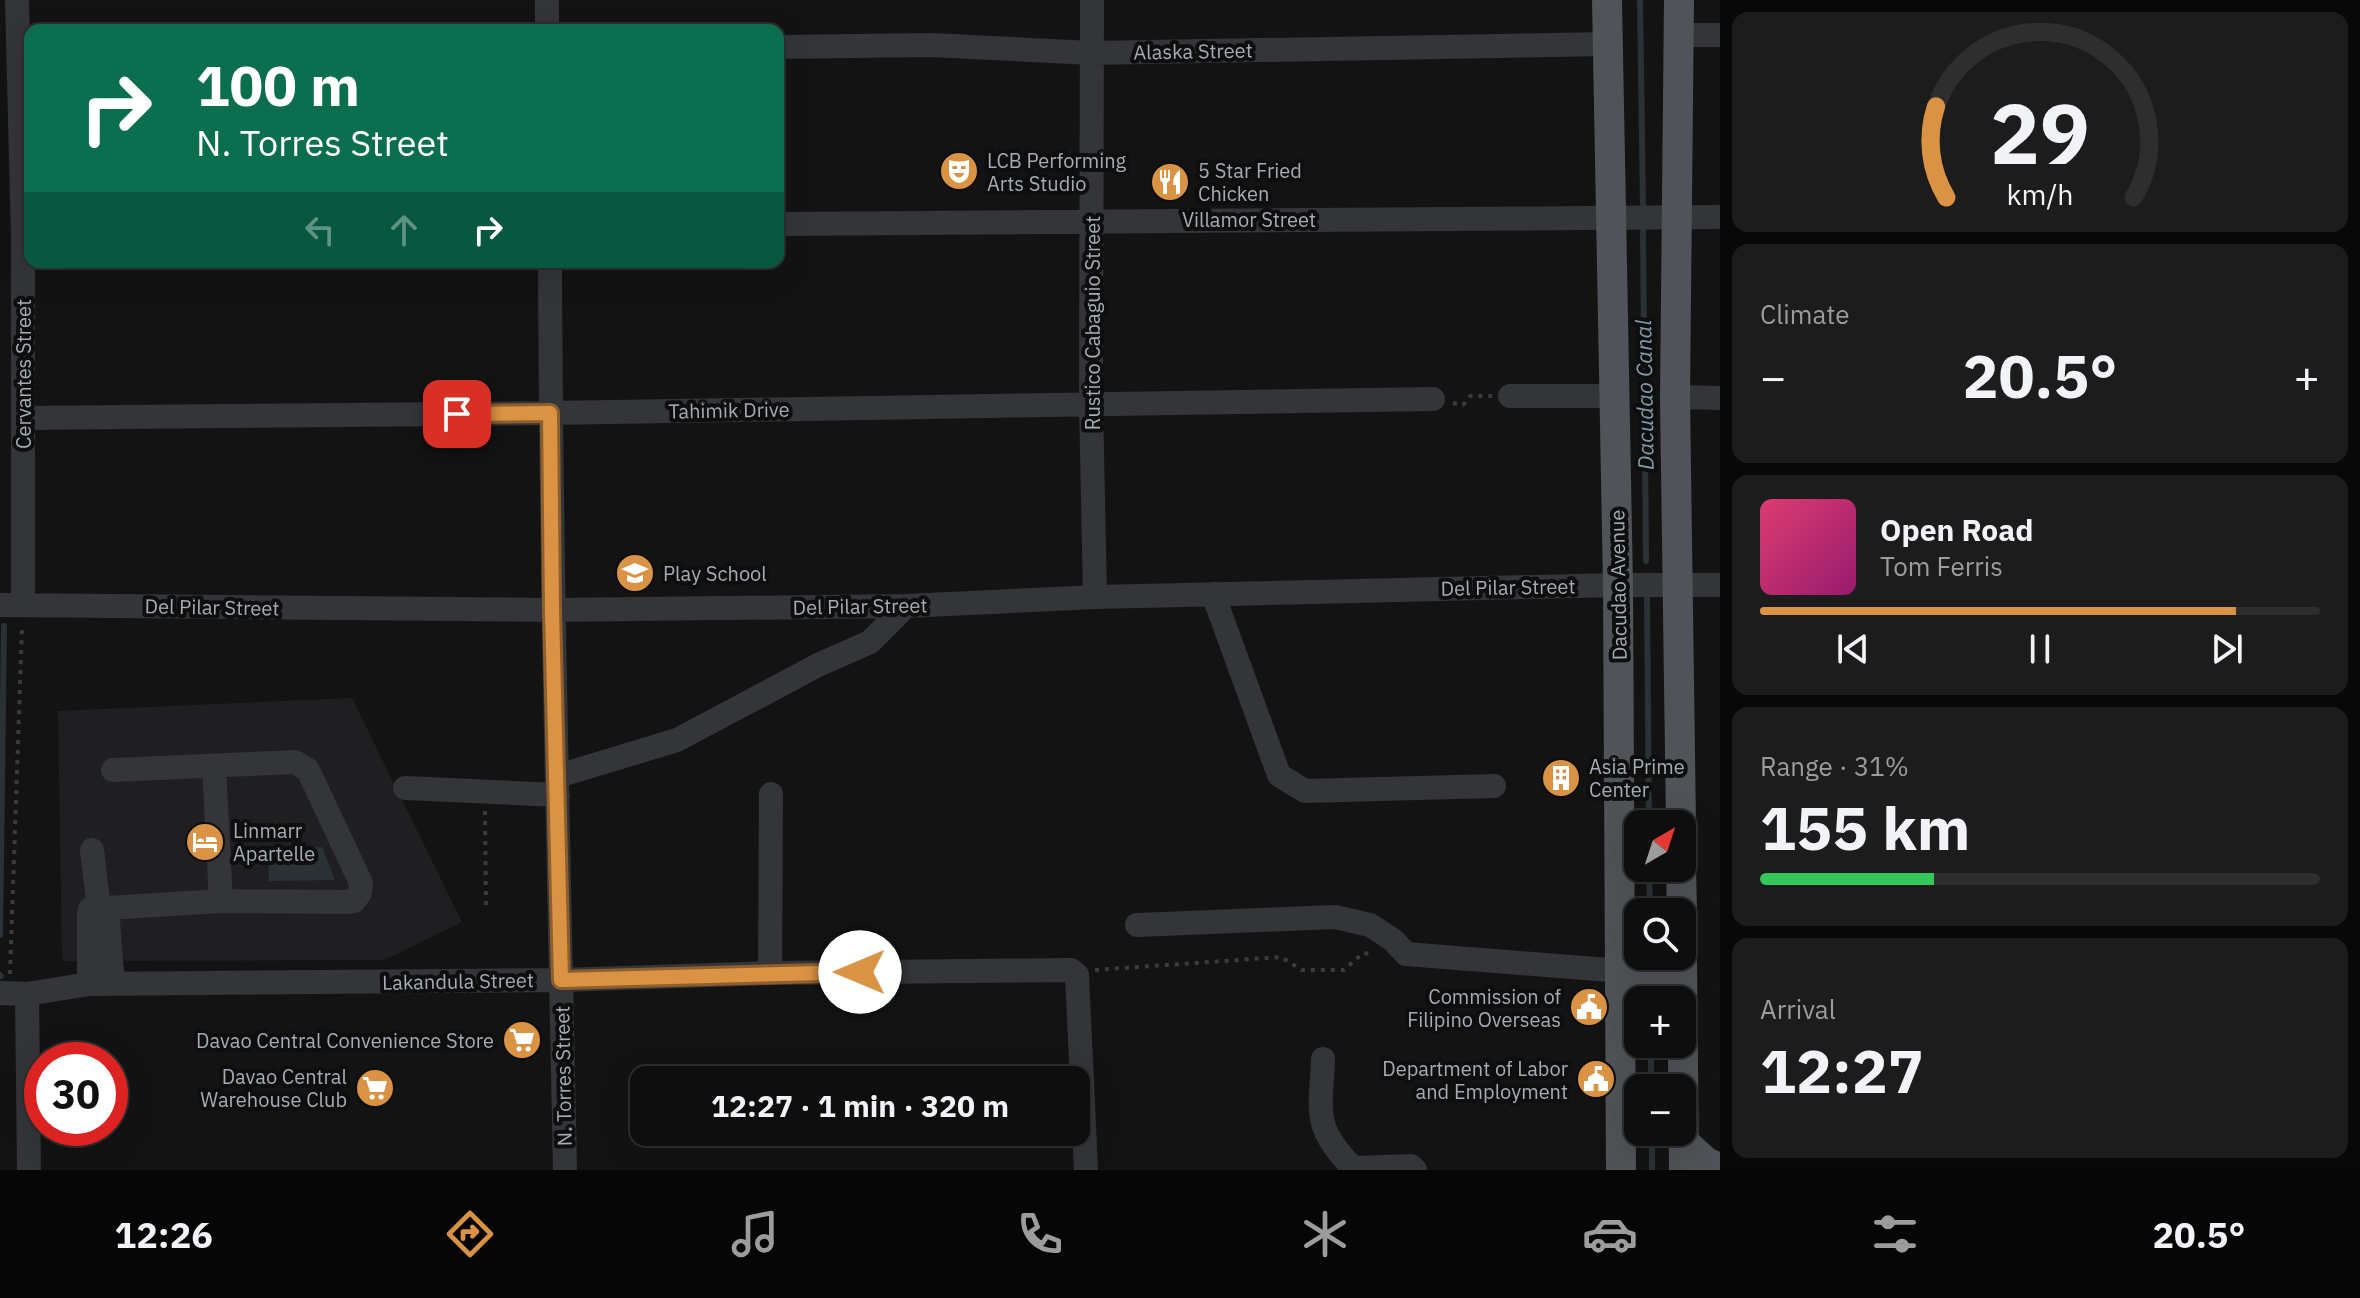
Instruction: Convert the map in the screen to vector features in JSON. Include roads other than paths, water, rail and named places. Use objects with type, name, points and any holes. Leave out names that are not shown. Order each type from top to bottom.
[{"type":"main road","name":"Dacudao Avenue","points":[[1607,0],[1618,585],[1621,1170]]},
{"type":"main road","points":[[1679,0],[1675,397],[1681,810]]},
{"type":"main road","points":[[1621,971],[1630,970]]},
{"type":"main road","points":[[1682,970],[1683,1155],[1720,1168]]},
{"type":"street","name":"Cervantes Street","points":[[11,605],[24,418],[18,237],[17,0]]},
{"type":"street","points":[[547,0],[547,24]]},
{"type":"street","name":"Rustico Cabaguio Street","points":[[1092,0],[1091,403],[1095,597]]},
{"type":"street","points":[[1679,35],[1720,35]]},
{"type":"street","name":"Alaska Street","points":[[784,47],[931,45],[1092,53],[1608,44]]},
{"type":"street","name":"Villamor Street","points":[[784,224],[1720,217]]},
{"type":"street","name":"N. Torres Street","points":[[550,268],[552,610],[565,1170]]},
{"type":"street","points":[[1510,396],[1615,396]]},
{"type":"street","points":[[1675,397],[1720,398]]},
{"type":"street","name":"Tahimik Drive","points":[[24,418],[1433,399]]},
{"type":"street","name":"Del Pilar Street","points":[[11,605],[552,610],[906,606],[1095,597],[1720,585]]},
{"type":"street","points":[[1213,594],[1279,775],[1305,791],[1494,786]]},
{"type":"street","points":[[405,788],[485,793],[558,785],[677,740],[818,665],[870,642],[906,606]]},
{"type":"street","points":[[98,906],[221,901],[346,902],[354,901],[360,893],[361,883],[308,770],[295,762],[113,770]]},
{"type":"street","points":[[214,766],[221,901]]},
{"type":"street","points":[[770,973],[771,794]]},
{"type":"street","points":[[92,850],[101,984]]},
{"type":"street","points":[[1137,925],[1335,917],[1370,925],[1393,940],[1406,954],[1621,971]]},
{"type":"street","name":"Lakandula Street","points":[[12,994],[101,984],[561,980],[770,973],[1071,970],[1077,975],[1086,1170]]},
{"type":"street","points":[[12,994],[29,1170]]},
{"type":"street","points":[[1323,1059],[1321,1124],[1339,1154],[1353,1168],[1411,1166],[1415,1170]]},
{"type":"waterway","name":"Dacudao Canal","points":[[1640,0],[1643,206]]},
{"type":"waterway","name":"Dacudao Canal","points":[[1643,230],[1646,561]]},
{"type":"waterway","name":"Dacudao Canal","points":[[1647,598],[1649,810]]},
{"type":"waterway","points":[[0,935],[4,626]]},
{"type":"waterway","name":"Dacudao Canal","points":[[1649,882],[1650,898]]},
{"type":"waterway","name":"Dacudao Canal","points":[[1651,1058],[1651,1074]]},
{"type":"waterway","name":"Dacudao Canal","points":[[1652,1146],[1652,1170]]},
{"type":"place","name":"LCB Performing Arts Studio","points":[[959,171]]},
{"type":"place","name":"5 Star Fried Chicken","points":[[1170,182]]},
{"type":"place","name":"Play School","points":[[635,573]]},
{"type":"place","name":"Asia Prime Center","points":[[1561,778]]},
{"type":"place","name":"Linmarr Apartelle","points":[[205,842]]},
{"type":"place","name":"Commission of Filipino Overseas","points":[[1589,1007]]},
{"type":"place","name":"Davao Central Convenience Store","points":[[522,1040]]},
{"type":"place","name":"Department of Labor and Employment","points":[[1596,1079]]},
{"type":"place","name":"Davao Central Warehouse Club","points":[[375,1088]]}]
